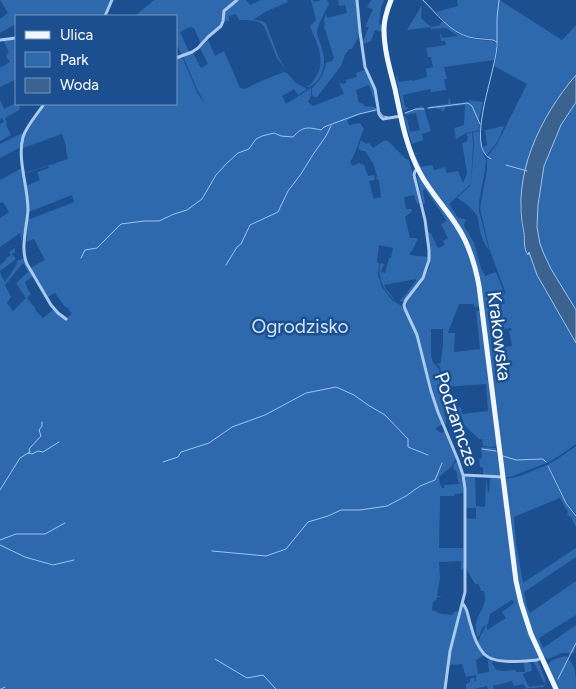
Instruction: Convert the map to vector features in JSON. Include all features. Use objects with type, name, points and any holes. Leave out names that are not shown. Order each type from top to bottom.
[{"type":"main road","name":"Krakowska","points":[[391,0],[385,18],[385,42],[408,146],[428,186],[460,231],[476,270],[516,581],[531,634],[556,689]]},
{"type":"street","points":[[105,15],[112,0]]},
{"type":"street","points":[[178,57],[198,48],[221,25],[224,11],[237,0]]},
{"type":"street","points":[[357,0],[365,67],[375,90],[379,114],[383,119],[401,116]]},
{"type":"street","points":[[0,40],[15,38]]},
{"type":"street","points":[[43,105],[26,130],[22,141],[22,160],[28,211],[25,231],[25,258],[51,304],[66,319]]},
{"type":"street","name":"Podzamcze","points":[[418,169],[414,175],[425,220],[429,260],[424,278],[407,298],[405,309],[417,335],[435,402],[463,475],[465,493],[465,587],[463,604],[450,651],[445,689]]},
{"type":"street","points":[[463,475],[503,477]]},
{"type":"street","points":[[463,604],[466,608],[472,630],[486,655],[507,662],[538,660],[542,658]]},
{"type":"green space","points":[[0,0],[111,0],[104,15],[15,15],[15,25],[0,33],[0,19],[8,13]]},
{"type":"green space","points":[[154,0],[236,0],[224,11],[221,24],[201,44],[194,28],[190,27],[180,32],[189,52],[182,55],[178,48],[178,15],[136,15]]},
{"type":"green space","points":[[238,0],[246,0],[250,5],[261,0],[287,0],[288,2],[252,19],[266,24],[279,58],[286,70],[277,58],[262,24],[253,20],[239,20],[236,14],[229,16],[229,21],[224,21],[225,13]]},
{"type":"green space","points":[[311,0],[314,2],[327,0],[329,4],[317,30],[324,60],[323,71],[314,84],[307,87],[317,75],[321,63],[317,44],[310,26],[316,20]]},
{"type":"green space","points":[[338,0],[357,0],[359,36],[352,49],[349,49],[345,55],[341,66],[317,97],[315,97],[312,95],[312,88],[321,77],[326,63],[334,58],[324,26],[326,13],[327,18],[347,13],[345,5],[339,6]]},
{"type":"green space","points":[[371,0],[384,0],[379,25],[382,24],[382,32],[375,30],[371,41],[363,44],[369,27],[365,27],[373,9],[367,7]]},
{"type":"green space","points":[[421,0],[424,0],[455,32],[469,38],[493,41],[496,43],[496,50],[494,60],[444,67],[447,79],[444,79],[446,90],[431,92],[430,89],[403,95],[405,107],[408,107],[403,111],[396,76],[399,82],[427,77],[426,69],[433,67],[431,57],[428,57],[426,48],[446,45],[445,41],[441,41],[440,34],[442,38],[458,36],[446,28],[431,29],[430,27],[407,30],[422,5],[421,18],[431,27],[441,25],[443,21]]},
{"type":"green space","points":[[457,0],[501,0],[562,40],[576,25],[576,75],[563,91],[538,133],[520,204],[521,222],[528,253],[529,251],[537,275],[576,343],[576,444],[549,462],[510,477],[505,477],[504,475],[473,255],[420,168],[415,156],[421,167],[432,165],[434,170],[445,167],[447,173],[458,171],[463,183],[467,173],[462,143],[467,142],[468,137],[466,134],[472,132],[471,184],[449,204],[458,218],[466,220],[464,226],[474,243],[485,276],[496,272],[506,294],[489,248],[480,208],[487,170],[487,158],[493,160],[487,157],[497,144],[527,84],[494,66],[497,41],[469,36],[459,32],[436,12],[458,6]],"holes":[[[511,328],[512,330],[509,331],[512,346],[492,348],[492,331]]]},
{"type":"green space","points":[[15,38],[15,80],[0,87],[0,68],[10,62],[6,56],[9,52],[3,40]]},
{"type":"green space","name":"Ogrodzisko","points":[[208,40],[215,56],[224,51],[240,88],[245,89],[284,72],[296,83],[307,89],[298,95],[294,89],[282,96],[286,104],[311,88],[311,96],[308,102],[313,106],[344,94],[339,83],[344,84],[347,82],[345,80],[357,77],[356,73],[365,70],[374,88],[377,108],[369,85],[356,90],[359,103],[364,104],[364,106],[375,107],[378,111],[364,113],[347,120],[349,125],[360,123],[364,129],[350,162],[353,166],[359,163],[364,165],[368,176],[374,175],[375,180],[369,181],[374,199],[381,197],[379,181],[376,179],[377,176],[373,163],[365,151],[358,149],[361,140],[366,144],[369,143],[373,148],[385,140],[388,141],[409,160],[413,175],[411,176],[413,177],[419,203],[417,204],[414,195],[404,197],[406,209],[411,209],[412,212],[405,217],[410,238],[418,238],[410,255],[428,257],[427,264],[419,281],[404,302],[400,301],[416,279],[384,285],[396,301],[388,293],[382,284],[380,263],[384,264],[381,272],[385,273],[393,248],[379,245],[378,275],[382,287],[392,300],[403,307],[416,336],[442,425],[436,429],[441,433],[445,431],[456,459],[452,466],[439,477],[440,485],[444,488],[444,485],[459,484],[456,470],[454,470],[454,464],[457,461],[464,493],[455,494],[454,496],[440,496],[439,548],[463,548],[464,568],[461,570],[461,561],[439,562],[440,578],[437,596],[443,597],[437,597],[433,602],[432,610],[452,615],[456,611],[459,612],[444,689],[0,689],[0,271],[5,282],[17,261],[24,258],[33,276],[25,282],[31,294],[27,298],[35,310],[43,318],[54,309],[66,318],[72,314],[55,293],[48,297],[30,268],[45,260],[34,239],[26,242],[28,217],[26,186],[40,180],[37,172],[49,168],[48,166],[24,174],[22,157],[23,142],[25,135],[44,105],[178,105],[178,58],[182,57],[198,94],[204,102],[183,56],[193,53],[201,68],[208,64],[200,48]],"holes":[[[62,134],[68,159],[25,173],[23,148]],[[72,195],[74,202],[30,219],[28,218],[29,212]],[[23,263],[28,272],[16,283],[26,298],[13,311],[7,303],[11,297],[5,285]]]},
{"type":"green space","points":[[449,97],[451,104],[469,102],[469,100],[483,102],[479,120],[480,130],[466,133],[456,139],[454,128],[464,125],[465,105],[445,107],[445,110],[441,111],[441,109],[436,108],[428,109],[430,106],[448,104]]},
{"type":"green space","points":[[0,100],[4,109],[15,104],[18,105],[19,110],[5,118],[11,135],[0,141],[0,124],[4,122],[2,118],[0,119]]},
{"type":"green space","points":[[576,102],[576,310],[556,280],[544,255],[539,238],[537,218],[540,186],[545,162],[565,118]]},
{"type":"green space","points":[[422,106],[431,131],[422,134],[423,140],[412,144],[404,117],[413,153],[403,115],[407,119],[410,132],[420,130],[416,113],[406,115],[404,113]]},
{"type":"green space","points":[[504,126],[498,141],[486,156],[483,147],[487,145],[485,130]]},
{"type":"green space","points":[[480,131],[482,151],[486,160],[479,211],[489,250],[482,238],[476,214],[469,206],[457,198],[471,185],[473,132]]},
{"type":"green space","points":[[24,132],[21,147],[0,158],[0,144]]},
{"type":"green space","points":[[22,168],[27,207],[22,240],[20,233],[0,247],[0,218],[9,212],[3,202],[0,203],[0,180]]},
{"type":"green space","points":[[417,176],[419,176],[454,225],[464,243],[472,266],[479,306],[475,308],[474,304],[459,304],[448,333],[455,333],[454,352],[480,349],[476,311],[480,311],[496,446],[483,446],[482,439],[479,439],[461,422],[463,420],[458,414],[453,415],[448,405],[446,405],[449,403],[461,408],[462,414],[488,411],[486,384],[444,387],[440,367],[436,363],[440,364],[441,361],[443,329],[431,329],[431,355],[433,362],[439,369],[446,427],[438,408],[419,338],[406,310],[407,301],[423,282],[430,266],[428,232],[431,233],[438,248],[445,245],[443,241],[448,238],[441,224],[447,221],[425,189],[423,191],[425,203],[423,204]]},
{"type":"green space","points":[[15,248],[15,252],[12,254],[16,259],[0,271],[0,265],[11,255],[9,252]]},
{"type":"green space","points":[[576,446],[576,514],[565,500],[548,464]]},
{"type":"green space","points":[[481,447],[496,448],[500,476],[483,475],[483,467],[480,467],[479,459],[482,458]]},
{"type":"green space","points":[[547,465],[564,500],[576,517],[576,527],[571,517],[567,515],[568,512],[560,498],[514,517],[516,543],[523,583],[576,548],[576,557],[524,592],[530,613],[576,581],[576,615],[539,638],[543,648],[576,625],[574,653],[562,653],[548,659],[539,649],[523,601],[515,561],[506,479],[520,476]]},
{"type":"green space","points":[[465,477],[475,477],[476,506],[485,507],[486,477],[488,493],[491,478],[501,478],[515,582],[539,656],[537,659],[497,660],[484,653],[478,641],[485,627],[487,625],[487,630],[506,618],[502,612],[514,603],[512,600],[490,614],[488,624],[483,627],[477,637],[476,624],[484,605],[485,596],[479,584],[475,584],[466,566],[466,518],[476,519],[476,508],[466,508]]},
{"type":"green space","points":[[463,607],[470,628],[484,655],[476,660],[478,674],[489,672],[489,658],[493,660],[492,664],[496,670],[503,671],[515,670],[516,672],[525,672],[524,662],[528,662],[531,664],[532,671],[523,675],[529,687],[545,685],[543,687],[523,689],[526,688],[523,684],[502,689],[514,686],[512,681],[493,686],[493,689],[488,689],[487,686],[466,689],[466,684],[470,682],[470,679],[474,677],[476,681],[476,675],[466,677],[462,664],[449,664]]},
{"type":"green space","points":[[566,656],[572,663],[575,671],[576,689],[559,689],[547,666],[552,660]]},
{"type":"green space","points":[[533,661],[538,661],[545,684]]},
{"type":"water","points":[[576,75],[576,102],[561,125],[544,166],[538,205],[537,227],[540,244],[551,269],[576,310],[576,343],[537,275],[529,252],[528,255],[526,252],[521,212],[525,169],[540,128],[551,109]]},
{"type":"waterway","points":[[423,0],[444,22],[462,35],[497,42],[484,105],[480,139],[483,152],[491,159]]},
{"type":"waterway","points":[[497,42],[499,0]]},
{"type":"waterway","points":[[428,108],[468,103],[472,106],[480,124]]},
{"type":"waterway","points":[[405,113],[416,109],[424,109]]},
{"type":"waterway","points":[[81,258],[85,250],[97,248],[121,224],[159,221],[187,210],[202,199],[216,175],[227,163],[238,153],[249,149],[256,139],[274,133],[293,137],[303,129],[321,130],[324,127],[359,114],[376,110]]},
{"type":"waterway","points":[[379,111],[383,116],[388,117]]},
{"type":"waterway","points":[[226,265],[237,247],[241,244],[250,225],[278,212],[288,191],[331,126]]},
{"type":"waterway","points":[[506,165],[527,171]]},
{"type":"waterway","points":[[163,462],[178,457],[181,452],[209,443],[232,427],[265,415],[306,393],[336,387],[354,395],[385,415],[408,439],[408,447],[428,455]]},
{"type":"waterway","points":[[28,453],[30,452],[29,449],[41,436],[39,430],[42,422]]},
{"type":"waterway","points":[[0,490],[20,458],[28,453],[43,452],[59,442]]},
{"type":"waterway","points":[[482,449],[496,451]]},
{"type":"waterway","points":[[503,456],[516,460],[543,459],[546,462]]},
{"type":"waterway","points":[[212,551],[266,556],[286,549],[308,522],[341,510],[360,510],[387,506],[420,486],[435,480],[442,463]]},
{"type":"waterway","points":[[548,466],[566,503],[576,516]]},
{"type":"waterway","points":[[0,540],[16,534],[45,534],[65,523]]},
{"type":"waterway","points":[[0,545],[25,557],[53,565],[74,560]]},
{"type":"waterway","points":[[558,679],[576,643]]},
{"type":"waterway","points":[[215,659],[247,678],[263,675],[276,689]]},
{"type":"waterway","points":[[1,689],[5,687]]}]
